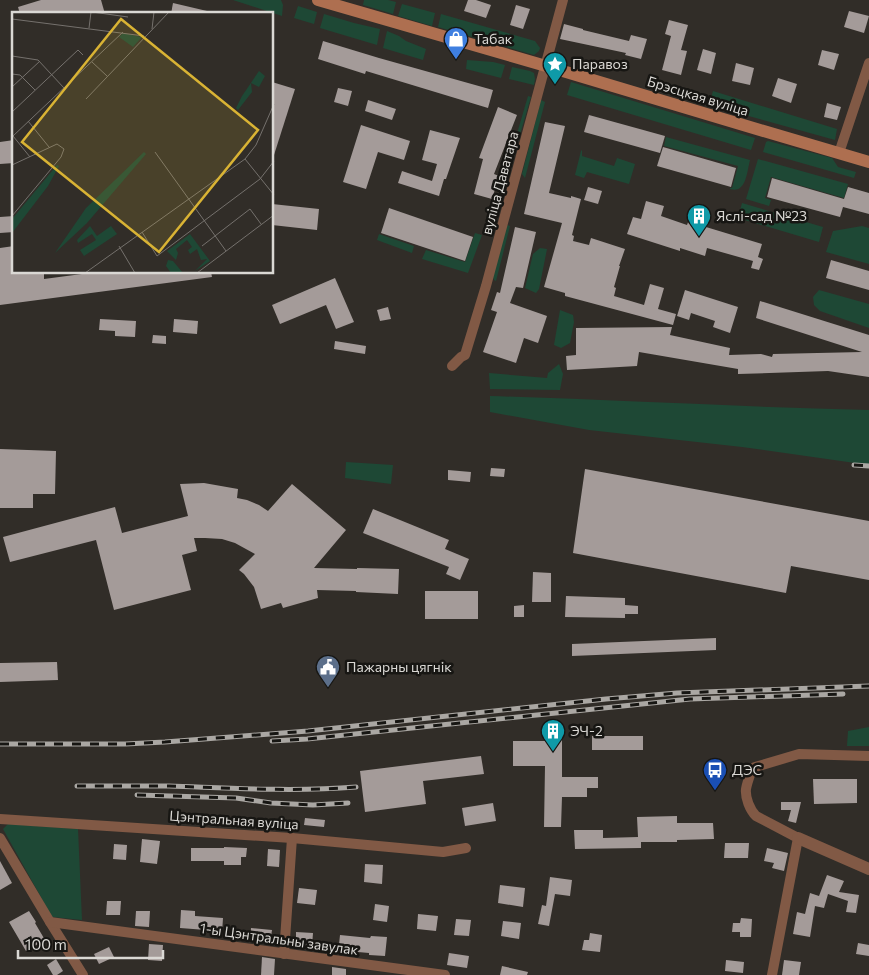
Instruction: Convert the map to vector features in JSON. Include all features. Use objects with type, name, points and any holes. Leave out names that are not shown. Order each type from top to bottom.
[{"type":"main road","name":"Брэсцкая вуліца","points":[[318,0],[869,162]]},
{"type":"street","name":"вуліца Даватара","points":[[452,366],[465,355],[486,286],[563,0]]},
{"type":"street","points":[[840,153],[869,63]]},
{"type":"street","points":[[869,756],[799,754],[752,769],[746,789],[752,811],[756,816],[798,838],[869,869]]},
{"type":"street","name":"Цэнтральная вуліца","points":[[0,819],[292,838],[443,852],[466,848]]},
{"type":"street","points":[[0,838],[83,975]]},
{"type":"street","points":[[284,954],[292,838]]},
{"type":"street","points":[[772,975],[798,838]]},
{"type":"street","name":"1-ы Цэнтральны завулак","points":[[50,922],[445,975]]},
{"type":"green space","points":[[233,0],[281,0],[283,5],[282,16]]},
{"type":"green space","points":[[364,0],[396,2],[393,14],[363,5]]},
{"type":"green space","points":[[402,4],[435,13],[432,26],[398,16]]},
{"type":"green space","points":[[298,6],[317,12],[314,24],[294,18]]},
{"type":"green space","points":[[324,14],[380,29],[377,45],[320,28]]},
{"type":"green space","points":[[441,14],[535,41],[540,48],[539,51],[534,55],[438,27]]},
{"type":"green space","points":[[387,31],[426,49],[423,60],[383,48]]},
{"type":"green space","points":[[467,60],[505,65],[501,78],[466,69]]},
{"type":"green space","points":[[512,67],[534,73],[534,85],[509,79]]},
{"type":"green space","points":[[571,82],[755,138],[751,150],[567,95]]},
{"type":"green space","points":[[713,91],[837,129],[835,140],[709,105]]},
{"type":"green space","points":[[528,96],[531,97],[495,220],[492,219]]},
{"type":"green space","points":[[541,100],[545,102],[525,178],[522,174]]},
{"type":"green space","points":[[666,137],[750,160],[743,185],[735,190],[730,189],[732,188],[738,166],[664,146]]},
{"type":"green space","points":[[768,141],[832,158],[838,167],[856,172],[854,178],[763,152]]},
{"type":"green space","points":[[582,150],[582,156],[614,166],[617,158],[635,164],[629,184],[587,172],[584,178],[575,175]]},
{"type":"green space","points":[[758,159],[848,184],[844,198],[771,177],[765,198],[771,200],[769,206],[746,199]]},
{"type":"green space","points":[[742,203],[823,227],[819,242],[738,218]]},
{"type":"green space","points":[[507,225],[510,226],[496,281],[493,277]]},
{"type":"green space","points":[[862,226],[869,228],[869,264],[826,252],[833,231]]},
{"type":"green space","points":[[475,233],[482,235],[468,273],[422,259],[426,250],[465,262]]},
{"type":"green space","points":[[379,234],[414,246],[412,253],[377,240]]},
{"type":"green space","points":[[540,248],[547,249],[539,289],[536,293],[525,288],[533,254]]},
{"type":"green space","points":[[819,290],[869,304],[869,328],[820,311],[814,305],[813,297]]},
{"type":"green space","points":[[560,310],[573,315],[574,322],[570,343],[561,348],[554,345]]},
{"type":"green space","points":[[559,364],[563,374],[560,390],[490,389],[489,373],[547,378],[548,373]]},
{"type":"green space","points":[[490,396],[869,410],[869,465],[742,447],[589,430],[490,412]]},
{"type":"green space","points":[[346,462],[393,465],[391,484],[345,478]]},
{"type":"green space","points":[[869,727],[869,746],[847,746],[848,731]]},
{"type":"green space","points":[[8,824],[78,829],[82,920],[52,917],[3,829]]},
{"type":"building","points":[[41,0],[101,0],[104,12],[19,12],[18,7]]},
{"type":"building","points":[[468,0],[476,0],[491,5],[486,18],[464,11]]},
{"type":"building","points":[[173,3],[207,11],[207,12],[171,12]]},
{"type":"building","points":[[516,5],[530,9],[523,29],[510,25]]},
{"type":"building","points":[[849,11],[869,16],[864,33],[844,27]]},
{"type":"building","points":[[669,20],[688,25],[681,50],[687,51],[681,75],[662,70],[671,36],[665,34]]},
{"type":"building","points":[[564,24],[629,41],[631,35],[647,39],[641,59],[625,55],[626,53],[560,39]]},
{"type":"building","points":[[323,41],[493,90],[488,108],[366,71],[365,74],[318,59]]},
{"type":"building","points":[[703,49],[716,53],[711,74],[697,70]]},
{"type":"building","points":[[822,50],[839,54],[834,70],[818,65]]},
{"type":"building","points":[[736,63],[754,68],[750,85],[732,81]]},
{"type":"building","points":[[778,78],[797,84],[791,103],[772,96]]},
{"type":"building","points":[[274,83],[295,89],[274,155]]},
{"type":"building","points":[[338,88],[352,91],[348,106],[334,102]]},
{"type":"building","points":[[368,100],[396,109],[392,120],[365,111]]},
{"type":"building","points":[[827,103],[841,107],[837,120],[824,117]]},
{"type":"building","points":[[498,107],[517,115],[494,174],[499,176],[492,199],[474,194],[483,159],[479,158]]},
{"type":"building","points":[[589,115],[665,136],[660,153],[584,132]]},
{"type":"building","points":[[545,122],[565,126],[549,193],[581,199],[572,235],[574,236],[573,241],[589,245],[591,238],[625,249],[614,287],[616,288],[614,296],[644,305],[650,284],[664,288],[658,309],[676,314],[673,325],[565,296],[565,293],[544,287],[562,223],[524,214]]},
{"type":"building","points":[[361,125],[410,141],[404,160],[378,152],[366,189],[343,182]]},
{"type":"building","points":[[430,130],[460,138],[439,196],[398,183],[402,171],[432,181],[437,164],[422,160]]},
{"type":"building","points":[[12,140],[12,163],[0,164],[0,142]]},
{"type":"building","points":[[663,147],[736,168],[731,187],[657,166]]},
{"type":"building","points":[[772,178],[844,199],[848,187],[869,193],[869,214],[843,207],[840,217],[767,197]]},
{"type":"building","points":[[588,187],[602,191],[598,204],[584,200]]},
{"type":"building","name":"Яслі-сад №23","points":[[646,201],[664,206],[661,216],[687,225],[691,214],[695,216],[696,209],[704,212],[702,219],[708,220],[706,227],[762,244],[758,257],[763,259],[759,270],[751,268],[753,261],[707,248],[705,256],[680,248],[680,251],[627,234],[633,217],[641,219]]},
{"type":"building","points":[[274,204],[319,209],[317,230],[274,225]]},
{"type":"building","points":[[389,208],[473,237],[465,261],[381,233]]},
{"type":"building","points":[[12,216],[12,232],[0,233],[0,217]]},
{"type":"building","points":[[515,227],[536,232],[523,288],[516,287],[510,303],[547,316],[538,343],[524,338],[516,363],[483,352],[497,312],[491,310],[497,292],[500,293]]},
{"type":"building","points":[[12,246],[12,274],[44,274],[44,279],[82,274],[211,274],[212,277],[0,305],[0,248]]},
{"type":"building","points":[[831,260],[869,271],[869,290],[826,278]]},
{"type":"building","points":[[335,278],[354,322],[336,329],[326,305],[280,324],[272,305]]},
{"type":"building","points":[[685,290],[738,307],[730,333],[713,327],[715,321],[691,313],[689,320],[677,316]]},
{"type":"building","points":[[760,301],[869,335],[869,377],[828,371],[738,374],[738,369],[639,352],[637,366],[567,370],[566,356],[576,355],[576,328],[672,327],[670,335],[730,348],[729,355],[761,354],[772,357],[773,354],[862,352],[756,318]]},
{"type":"building","points":[[388,307],[391,319],[380,321],[377,310]]},
{"type":"building","points":[[100,319],[136,321],[135,337],[115,336],[115,331],[99,330]]},
{"type":"building","points":[[174,319],[198,321],[197,334],[173,332]]},
{"type":"building","points":[[153,335],[166,336],[166,344],[152,343]]},
{"type":"building","points":[[335,341],[366,346],[365,354],[334,349]]},
{"type":"building","points":[[0,449],[56,451],[55,494],[33,494],[33,508],[0,508]]},
{"type":"building","points":[[491,468],[505,469],[504,477],[490,476]]},
{"type":"building","points":[[585,469],[869,521],[869,580],[791,566],[786,593],[573,553]]},
{"type":"building","points":[[448,470],[471,472],[470,482],[448,480]]},
{"type":"building","points":[[204,483],[238,489],[237,498],[259,505],[268,511],[292,484],[346,530],[314,568],[399,569],[398,594],[317,590],[318,598],[283,608],[281,603],[261,609],[254,587],[239,570],[255,554],[235,543],[222,539],[194,538],[197,551],[182,555],[191,590],[114,610],[96,540],[10,562],[3,537],[115,507],[122,533],[188,516],[180,484]]},
{"type":"building","points":[[373,509],[449,540],[445,549],[469,559],[460,580],[446,574],[449,567],[363,533]]},
{"type":"building","points":[[533,572],[551,573],[551,602],[532,602]]},
{"type":"building","points":[[425,591],[478,591],[478,619],[425,619]]},
{"type":"building","points":[[566,596],[625,598],[625,605],[638,606],[638,614],[625,614],[625,618],[565,617]]},
{"type":"building","points":[[524,605],[524,617],[514,617],[514,606]]},
{"type":"building","points":[[716,638],[716,650],[572,656],[572,644]]},
{"type":"building","points":[[57,662],[58,680],[0,682],[0,663]]},
{"type":"building","name":"ЭЧ-2","points":[[545,727],[562,727],[562,777],[598,777],[598,788],[587,788],[587,797],[562,797],[561,827],[544,827],[545,766],[513,766],[513,741],[545,741]]},
{"type":"building","points":[[592,736],[643,736],[643,750],[592,750]]},
{"type":"building","points":[[481,756],[484,774],[423,781],[426,804],[365,812],[360,771]]},
{"type":"building","points":[[813,779],[857,779],[857,803],[814,804]]},
{"type":"building","points":[[781,802],[801,802],[796,823],[788,821],[791,810],[781,810]]},
{"type":"building","points":[[493,803],[496,821],[465,826],[462,808]]},
{"type":"building","points":[[677,816],[677,823],[713,823],[714,839],[641,842],[641,848],[575,849],[574,830],[603,830],[603,838],[638,837],[637,817]]},
{"type":"building","points":[[305,818],[325,820],[324,827],[304,825]]},
{"type":"building","points":[[142,839],[160,841],[157,864],[140,862]]},
{"type":"building","points":[[725,843],[749,843],[748,858],[724,858]]},
{"type":"building","points":[[114,844],[127,845],[126,860],[113,859]]},
{"type":"building","points":[[191,848],[247,848],[246,857],[241,857],[241,865],[224,865],[224,861],[191,861]]},
{"type":"building","points":[[767,848],[788,853],[784,871],[772,868],[774,863],[764,861]]},
{"type":"building","points":[[268,849],[280,850],[279,867],[267,866]]},
{"type":"building","points":[[0,861],[12,883],[0,890]]},
{"type":"building","points":[[365,864],[383,865],[382,884],[364,882]]},
{"type":"building","points":[[827,875],[844,881],[839,892],[859,895],[856,913],[846,912],[848,901],[828,894],[824,908],[815,906],[810,937],[793,934],[797,912],[805,914],[810,893],[819,896]]},
{"type":"building","points":[[550,877],[572,880],[570,896],[555,894],[549,926],[538,924],[542,905],[546,906]]},
{"type":"building","points":[[500,885],[525,888],[523,907],[498,903]]},
{"type":"building","points":[[299,888],[317,890],[315,905],[297,903]]},
{"type":"building","points":[[107,901],[121,901],[120,915],[106,915]]},
{"type":"building","points":[[375,904],[389,906],[387,922],[373,920]]},
{"type":"building","points":[[181,910],[195,911],[195,916],[223,918],[222,933],[206,933],[206,930],[180,928]]},
{"type":"building","points":[[29,911],[45,940],[26,951],[9,922]]},
{"type":"building","points":[[136,911],[150,911],[149,927],[135,926]]},
{"type":"building","points":[[418,914],[438,916],[436,931],[417,929]]},
{"type":"building","points":[[741,918],[752,919],[751,937],[740,937],[740,932],[732,932],[733,923],[740,923]]},
{"type":"building","points":[[456,919],[471,920],[469,936],[454,935]]},
{"type":"building","points":[[503,921],[521,923],[519,939],[501,936]]},
{"type":"building","points":[[251,928],[272,930],[270,943],[250,941]]},
{"type":"building","points":[[296,932],[313,933],[312,946],[296,945]]},
{"type":"building","points":[[590,933],[602,935],[600,952],[582,950],[584,940],[589,940]]},
{"type":"building","points":[[340,935],[370,938],[371,936],[387,937],[385,956],[347,951],[347,955],[338,954]]},
{"type":"building","points":[[858,943],[869,945],[869,956],[856,954]]},
{"type":"building","points":[[149,944],[163,945],[162,961],[148,960]]},
{"type":"building","points":[[109,947],[114,957],[99,964],[94,954]]},
{"type":"building","points":[[449,953],[469,956],[467,968],[447,965]]},
{"type":"building","points":[[262,957],[275,959],[274,975],[261,975]]},
{"type":"building","points":[[56,959],[63,971],[53,975],[47,965]]},
{"type":"building","points":[[726,960],[744,962],[743,973],[725,971]]},
{"type":"building","points":[[784,960],[801,962],[799,975],[782,975]]},
{"type":"building","points":[[502,966],[528,972],[527,975],[500,975]]},
{"type":"building","points":[[332,967],[346,969],[346,975],[332,975]]},
{"type":"railway","points":[[854,465],[869,466]]},
{"type":"railway","points":[[0,744],[125,744],[165,742],[308,731],[677,693],[869,686]]},
{"type":"railway","points":[[272,741],[307,739],[690,699],[843,694]]},
{"type":"railway","points":[[77,786],[169,786],[239,789],[356,787]]},
{"type":"railway","points":[[137,795],[236,798],[271,803],[313,805],[348,803]]},
{"type":"place","name":"Табак","points":[[456,60]]},
{"type":"place","name":"Паравоз","points":[[555,85]]},
{"type":"place","name":"Яслі-сад №23","points":[[699,237]]},
{"type":"place","name":"Пажарны цягнік","points":[[328,688]]},
{"type":"place","name":"ЭЧ-2","points":[[553,752]]},
{"type":"place","name":"ДЭС","points":[[715,791]]}]
